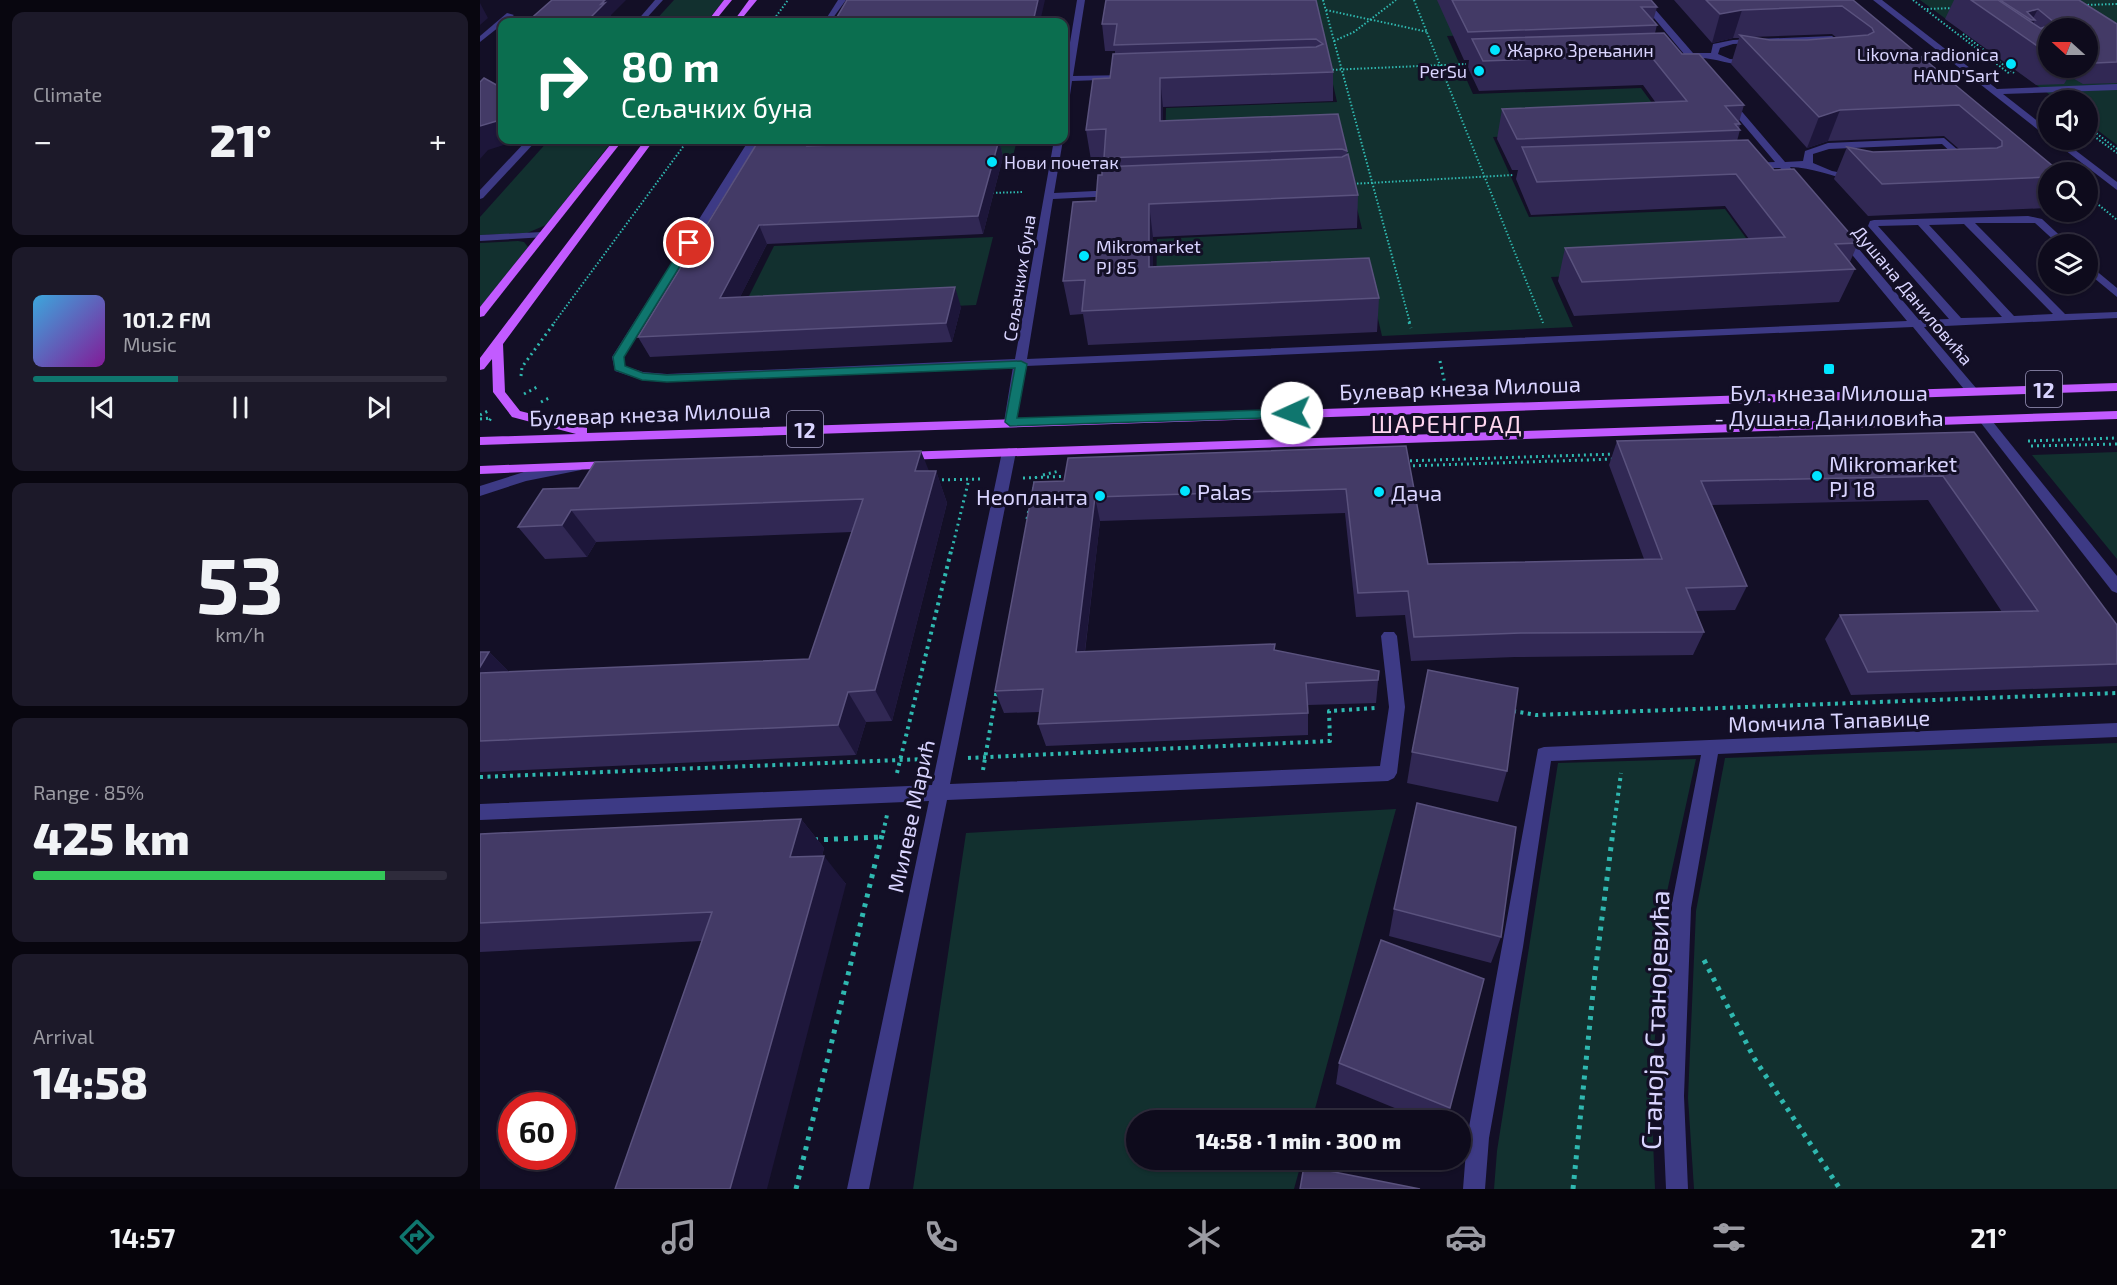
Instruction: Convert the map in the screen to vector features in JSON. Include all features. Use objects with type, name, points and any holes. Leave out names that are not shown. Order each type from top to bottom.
[{"type":"main road","points":[[713,18],[728,0]]},
{"type":"main road","points":[[739,18],[753,0]]},
{"type":"main road","points":[[480,314],[615,144]]},
{"type":"main road","points":[[480,366],[646,144]]},
{"type":"main road","name":"12","points":[[497,344],[499,392],[516,414],[599,435]]},
{"type":"main road","name":"Булевар кнеза Милоша","points":[[480,441],[599,435],[2117,387]]},
{"type":"main road","name":"12","points":[[892,456],[2117,415]]},
{"type":"main road","points":[[480,470],[624,465]]},
{"type":"street","points":[[643,18],[659,0]]},
{"type":"street","points":[[830,18],[842,0]]},
{"type":"street","points":[[1081,0],[1068,79],[1137,77]]},
{"type":"street","points":[[1643,0],[1698,64]]},
{"type":"street","points":[[1877,0],[2038,125]]},
{"type":"street","points":[[506,18],[510,15]]},
{"type":"street","points":[[480,40],[498,25]]},
{"type":"street","points":[[1714,54],[1716,46],[1732,42],[1766,40],[1832,38],[1845,50]]},
{"type":"street","points":[[1666,56],[1714,54],[1728,61],[1764,63]]},
{"type":"street","points":[[2069,81],[2079,88]]},
{"type":"street","points":[[1996,92],[2117,87]]},
{"type":"street","points":[[1721,92],[1797,183]]},
{"type":"street","points":[[1808,164],[1808,153],[1828,146],[1944,141],[1972,167]]},
{"type":"street","points":[[480,196],[528,144]]},
{"type":"street","points":[[751,144],[618,357],[619,368],[642,376],[667,378],[2117,315]]},
{"type":"street","name":"Сељачких буна","points":[[1010,422],[1057,144]]},
{"type":"street","points":[[2070,150],[2117,187]]},
{"type":"street","points":[[1736,167],[1808,164],[1829,173],[1870,178]]},
{"type":"street","points":[[1049,196],[1130,193]]},
{"type":"street","points":[[1958,322],[1873,226],[1874,223],[2028,219],[2038,221],[2053,234]]},
{"type":"street","points":[[1966,220],[2062,317]]},
{"type":"street","points":[[1920,222],[2011,320]]},
{"type":"street","name":"Душана Даниловића","points":[[1834,226],[1972,391]]},
{"type":"street","points":[[480,238],[542,235]]},
{"type":"street","points":[[2098,276],[2117,294]]},
{"type":"street","points":[[1985,420],[2117,587]]},
{"type":"street","name":"Милеве Марић","points":[[858,1189],[1009,452]]},
{"type":"street","points":[[480,491],[524,477],[579,466]]},
{"type":"street","points":[[480,812],[1388,773],[1397,707],[1389,636]]},
{"type":"street","name":"Момчила Тапавице","points":[[1474,1189],[1478,1138],[1513,947],[1544,754],[2117,730]]},
{"type":"street","name":"Станоја Станојевића","points":[[1677,1189],[1673,1096],[1681,908],[1711,747]]},
{"type":"path","points":[[775,18],[788,0]]},
{"type":"path","points":[[1323,0],[1414,346]]},
{"type":"path","points":[[1334,41],[1354,32],[1396,0]]},
{"type":"path","points":[[1414,0],[1544,323],[1533,323]]},
{"type":"path","points":[[1915,0],[2035,90]]},
{"type":"path","points":[[1915,0],[2035,90]]},
{"type":"path","points":[[2081,5],[2117,4]]},
{"type":"path","points":[[1927,9],[1963,8]]},
{"type":"path","points":[[1326,10],[1428,32]]},
{"type":"path","points":[[1324,70],[1466,64]]},
{"type":"path","points":[[2098,135],[2117,149]]},
{"type":"path","points":[[2098,139],[2117,153]]},
{"type":"path","points":[[520,382],[522,368],[684,144]]},
{"type":"path","points":[[1341,184],[1514,175]]},
{"type":"path","points":[[987,193],[1023,192]]},
{"type":"path","points":[[2098,204],[2117,220]]},
{"type":"path","points":[[523,387],[529,399]]},
{"type":"path","points":[[537,404],[546,408]]},
{"type":"path","points":[[2004,444],[2117,438]]},
{"type":"path","points":[[2004,444],[2117,444]]},
{"type":"path","points":[[1403,461],[1618,456],[1404,466]]},
{"type":"path","points":[[1035,477],[1058,471]]},
{"type":"path","points":[[1058,471],[1004,476],[969,479],[933,478],[1004,476],[1035,477],[1071,474],[1058,471]]},
{"type":"path","points":[[1027,524],[1035,477]]},
{"type":"path","points":[[796,1189],[969,479]]},
{"type":"path","points":[[979,792],[998,687]]},
{"type":"path","points":[[1503,710],[1536,715],[2117,693]]},
{"type":"path","points":[[480,777],[1330,741],[1329,711],[1397,707]]},
{"type":"path","points":[[1573,1189],[1595,973],[1624,751]]},
{"type":"path","points":[[811,840],[882,837]]},
{"type":"path","points":[[1699,950],[1754,1058],[1840,1189]]},
{"type":"green space","points":[[674,0],[724,0],[709,18],[658,18]]},
{"type":"green space","points":[[1314,0],[1573,0],[1595,31],[1447,36],[1473,94],[1641,88],[1672,130],[1493,137],[1529,217],[1725,209],[1767,267],[1551,277],[1573,327],[1382,336],[1371,289],[1156,298],[1157,239],[1362,229],[1341,142],[1165,149],[1166,108],[1337,102]]},
{"type":"green space","points":[[1920,0],[2117,0],[2117,145],[2098,131],[2098,90],[2043,90]]},
{"type":"green space","points":[[545,144],[610,144],[546,225],[527,233],[480,235],[480,217]]},
{"type":"green space","points":[[828,144],[1016,144],[1013,156],[818,163]]},
{"type":"green space","points":[[993,237],[976,305],[739,316],[774,246]]},
{"type":"green space","points":[[524,242],[528,247],[480,307],[480,243]]},
{"type":"green space","points":[[2117,452],[2117,559],[2032,455]]},
{"type":"green space","points":[[2117,743],[2117,1189],[1694,1189],[1688,1098],[1696,911],[1725,758]]},
{"type":"green space","points":[[1696,759],[1665,901],[1651,1091],[1655,1189],[1494,1189],[1497,1151],[1558,763]]},
{"type":"green space","points":[[1396,809],[1315,1110],[1126,1110],[1126,1170],[1299,1170],[1294,1189],[913,1189],[966,833]]},
{"type":"building","points":[[552,0],[605,0],[601,4],[605,3],[590,18],[532,18]]},
{"type":"building","points":[[847,0],[1038,0],[1034,18],[836,18]]},
{"type":"building","points":[[1106,0],[1316,0],[1333,72],[1160,78],[1160,121],[1338,114],[1347,151],[1342,149],[1104,158],[1106,129],[1086,130],[1093,79],[1110,78],[1113,54],[1316,47],[1323,44],[1316,39],[1114,45],[1117,24],[1102,24]]},
{"type":"building","points":[[1452,0],[1651,0],[1657,7],[1641,7],[1657,25],[1468,32]]},
{"type":"building","points":[[1706,0],[1853,0],[2048,162],[2038,162],[2038,177],[1882,184],[1847,147],[1873,152],[1997,148],[2002,146],[2002,141],[1959,105],[1840,110],[1819,117],[1740,35],[1770,40],[1807,40],[1868,35],[1874,32],[1872,28],[1842,6],[1742,10],[1720,14]]},
{"type":"building","points":[[1971,0],[1998,0],[2038,27],[2038,46]]},
{"type":"building","points":[[2000,0],[2079,0],[2117,24],[2117,62],[2098,63],[2098,18],[2049,18],[2038,9],[2027,12],[2035,20],[2031,20]]},
{"type":"building","points":[[1664,33],[1682,54],[1699,54],[1744,105],[1725,106],[1740,124],[1735,124],[1740,130],[1517,139],[1502,109],[1687,101],[1650,55],[1483,61],[1472,39]]},
{"type":"building","points":[[484,78],[498,86],[498,121],[480,126],[480,82]]},
{"type":"building","points":[[1748,140],[1774,170],[1794,169],[1858,243],[1835,244],[1855,269],[1582,282],[1565,248],[1785,237],[1736,174],[1537,182],[1522,147]]},
{"type":"building","points":[[757,144],[808,144],[807,146],[998,144],[978,216],[759,225],[720,298],[955,287],[946,323],[638,337]]},
{"type":"building","points":[[1348,154],[1358,195],[1149,204],[1149,267],[1369,258],[1379,298],[1082,311],[1085,280],[1063,281],[1073,202],[1096,201],[1098,175],[1102,175],[1102,167],[1342,157]]},
{"type":"building","points":[[1974,432],[2117,625],[2117,664],[1868,672],[1840,615],[2038,611],[1943,476],[1701,481],[1747,586],[1686,588],[1704,632],[1521,633],[1414,637],[1408,591],[1358,593],[1346,489],[1095,497],[1076,652],[1275,644],[1274,650],[1379,671],[1378,680],[1306,683],[1308,713],[1038,724],[1043,689],[995,691],[1034,482],[1064,481],[1068,458],[1406,446],[1428,564],[1662,559],[1617,441]]},
{"type":"building","points":[[921,451],[915,471],[936,471],[875,690],[848,692],[838,725],[480,741],[480,673],[809,659],[863,499],[571,510],[562,525],[518,527],[543,489],[579,488],[595,462]]},
{"type":"building","points":[[480,652],[489,652],[480,667]]},
{"type":"building","points":[[1428,670],[1518,688],[1507,771],[1412,752]]},
{"type":"building","points":[[1417,803],[1516,827],[1501,937],[1394,909]]},
{"type":"building","points":[[801,819],[790,857],[824,856],[730,1189],[615,1189],[712,912],[480,923],[480,834]]},
{"type":"building","points":[[1381,940],[1484,979],[1450,1108],[1339,1063]]},
{"type":"building","points":[[1303,1170],[1324,1170],[1420,1189],[1300,1189]]},
{"type":"place","name":"Жарко Зрењанин","points":[[1495,50]]},
{"type":"place","name":"Likovna radionica HAND'Sart","points":[[2011,64]]},
{"type":"place","name":"PerSu","points":[[1479,71]]},
{"type":"place","name":"Нови почетак","points":[[992,162]]},
{"type":"place","name":"Mikromarket PJ 85","points":[[1084,256]]},
{"type":"place","name":"Бул. кнеза Милоша - Душана Даниловића","points":[[1829,369]]},
{"type":"place","name":"Mikromarket PJ 18","points":[[1817,476]]},
{"type":"place","name":"Palas","points":[[1185,491]]},
{"type":"place","name":"Дача","points":[[1379,492]]},
{"type":"place","name":"Неопланта","points":[[1100,496]]},
{"type":"district","name":"ШАРЕНГРАД","points":[[1447,423]]},
{"type":"route","points":[[689,243],[618,357],[619,368],[642,376],[667,378],[1021,364],[1010,422],[1292,413]]}]
